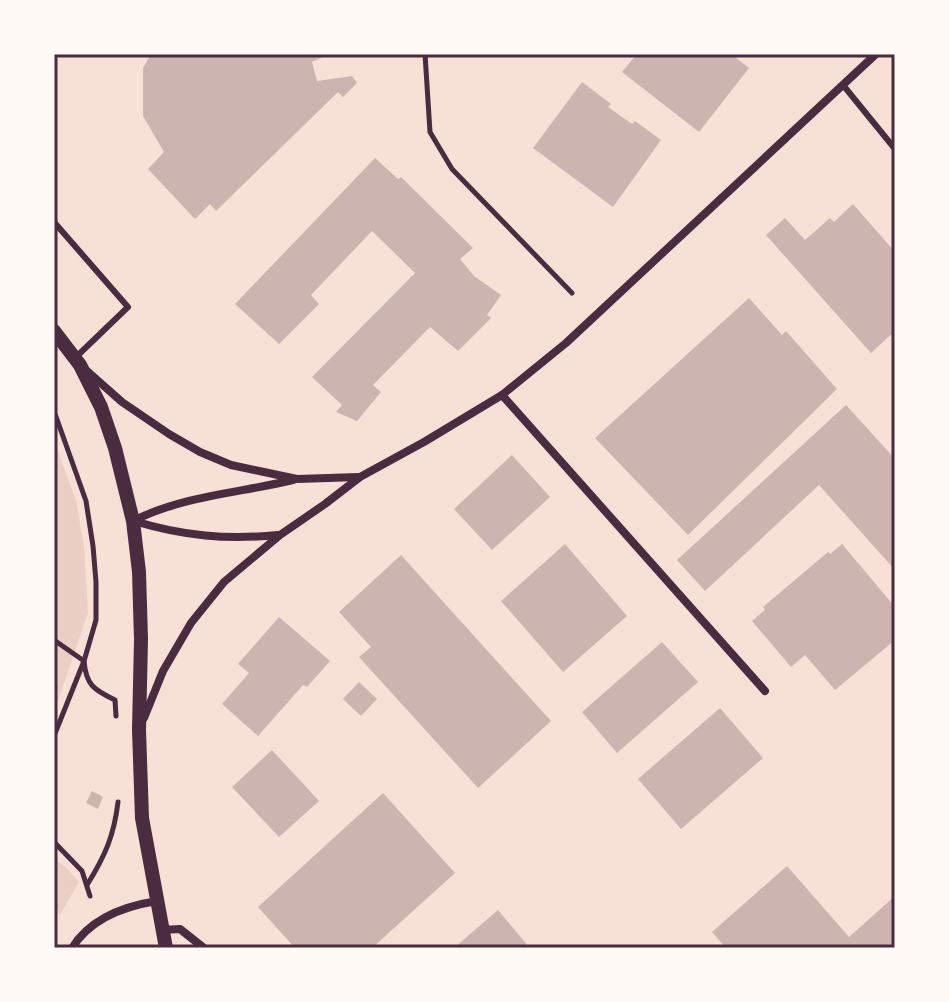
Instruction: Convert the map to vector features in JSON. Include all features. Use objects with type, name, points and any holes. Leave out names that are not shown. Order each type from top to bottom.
[{"type":"street","points":[[139,730],[163,671],[191,623],[224,582],[280,535],[360,477],[502,395],[566,343],[876,54]]},
{"type":"street","points":[[54,331],[77,362],[101,407],[133,521],[140,599],[142,818],[166,948]]},
{"type":"street","points":[[77,362],[122,402],[200,452],[231,465],[297,479]]},
{"type":"street","points":[[502,395],[765,691]]},
{"type":"street","points":[[133,521],[155,510],[197,498],[252,490],[297,479],[360,477]]},
{"type":"street","points":[[133,521],[168,532],[206,537],[280,535]]},
{"type":"street","points":[[72,948],[98,921],[133,905],[157,901]]},
{"type":"street","points":[[162,930],[180,929],[204,948]]},
{"type":"lane","points":[[843,85],[895,149]]},
{"type":"lane","points":[[54,222],[128,307],[77,362]]},
{"type":"path","points":[[425,54],[430,132],[452,169],[572,293]]},
{"type":"path","points":[[54,411],[86,501],[96,582],[96,620],[84,661],[54,736]]},
{"type":"path","points":[[54,640],[84,661]]},
{"type":"path","points":[[84,661],[89,683],[115,700],[116,729]]},
{"type":"path","points":[[87,885],[101,864],[114,830],[119,796]]},
{"type":"path","points":[[55,844],[82,871],[90,896]]},
{"type":"shaded area","points":[[54,441],[76,500],[84,546],[88,613],[54,712]]},
{"type":"shaded area","points":[[54,859],[79,882],[60,915],[54,909]]},
{"type":"building","points":[[151,54],[329,54],[312,62],[317,81],[352,76],[357,83],[343,97],[338,92],[216,211],[210,204],[195,219],[148,169],[164,152],[143,116],[143,68]]},
{"type":"building","points":[[637,54],[731,54],[749,68],[699,132],[622,72]]},
{"type":"building","points":[[582,82],[611,104],[608,107],[661,140],[613,207],[533,148]]},
{"type":"building","points":[[375,158],[398,179],[401,177],[473,248],[460,259],[474,276],[501,295],[487,315],[491,318],[458,351],[430,327],[373,385],[381,392],[357,421],[336,412],[342,405],[312,377],[415,273],[372,231],[311,295],[319,304],[279,344],[235,304]]},
{"type":"building","points":[[853,204],[895,252],[895,331],[871,353],[766,235],[785,218],[805,240],[830,218],[834,222]]},
{"type":"building","points":[[749,298],[782,335],[786,331],[837,389],[688,535],[595,438]]},
{"type":"building","points":[[846,405],[895,459],[895,570],[819,485],[705,591],[677,560]]},
{"type":"building","points":[[512,455],[550,497],[492,550],[454,509]]},
{"type":"building","points":[[565,544],[627,616],[563,672],[501,601]]},
{"type":"building","points":[[842,544],[895,607],[895,640],[835,690],[805,655],[791,667],[752,621],[765,610],[763,607],[828,552],[830,554]]},
{"type":"building","points":[[401,555],[551,721],[478,788],[359,657],[371,647],[339,612]]},
{"type":"building","points":[[279,617],[330,661],[307,687],[303,685],[258,736],[222,704],[249,673],[238,664]]},
{"type":"building","points":[[662,642],[698,682],[617,753],[582,712]]},
{"type":"building","points":[[359,682],[377,699],[361,716],[343,699]]},
{"type":"building","points":[[720,708],[763,758],[681,829],[638,779]]},
{"type":"building","points":[[272,750],[319,801],[279,837],[232,787]]},
{"type":"building","points":[[92,791],[103,797],[98,809],[86,803]]},
{"type":"building","points":[[383,793],[455,873],[372,948],[295,948],[258,907]]},
{"type":"building","points":[[787,866],[849,937],[895,896],[895,948],[726,948],[712,932]]},
{"type":"building","points":[[498,910],[530,948],[454,948]]}]
